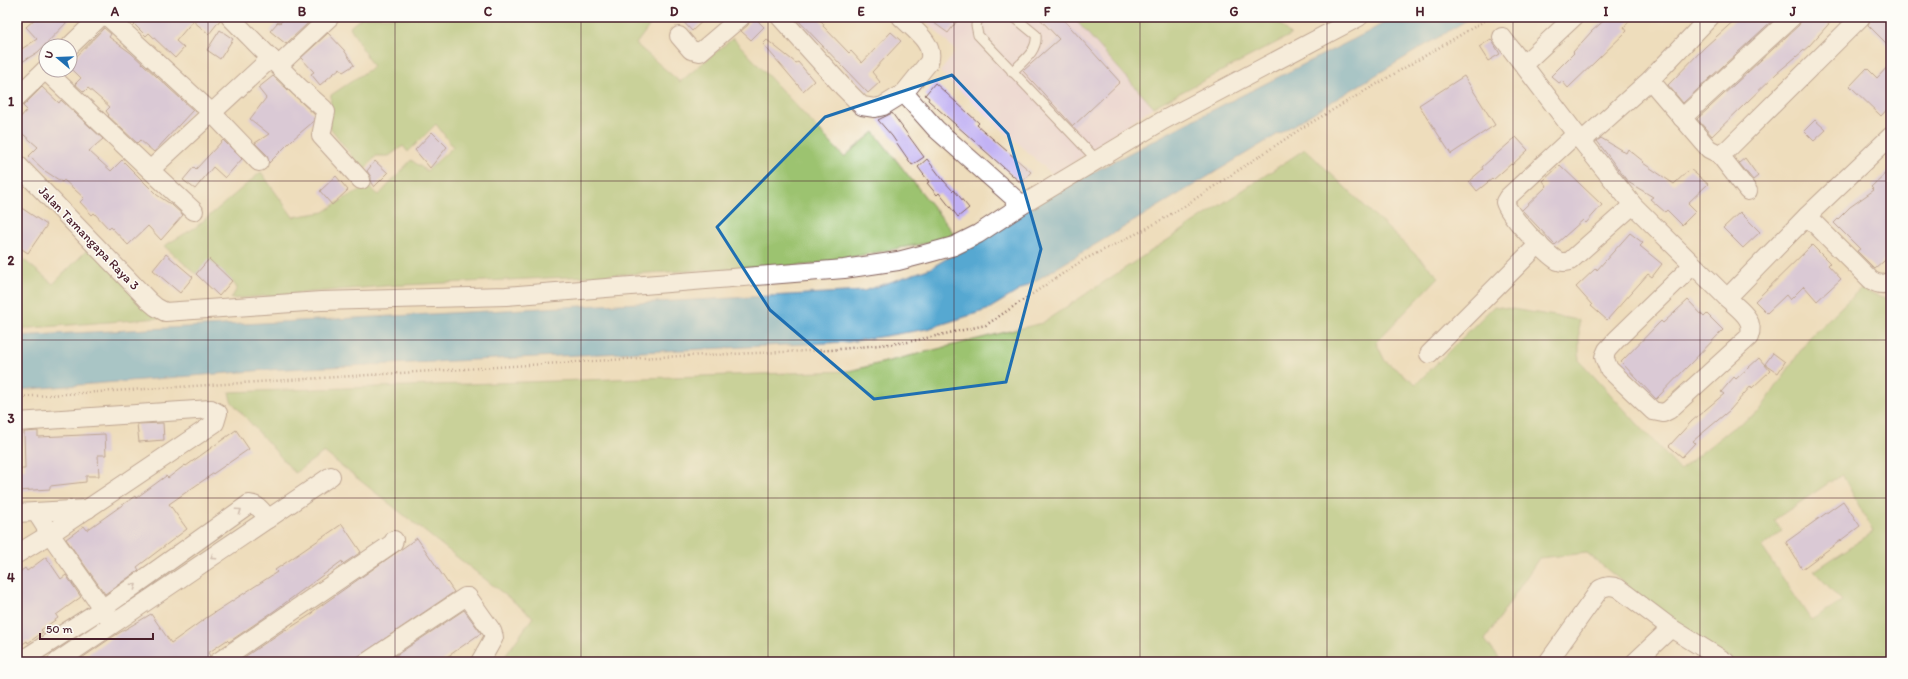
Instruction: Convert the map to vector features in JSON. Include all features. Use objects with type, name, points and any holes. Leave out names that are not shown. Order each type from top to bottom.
[{"type":"street","points":[[78,38],[100,17]]},
{"type":"street","points":[[108,17],[212,113],[259,162]]},
{"type":"street","points":[[230,17],[326,112],[321,136],[361,180]]},
{"type":"street","points":[[150,170],[212,113],[330,17]]},
{"type":"street","points":[[679,36],[692,50],[700,52],[742,17]]},
{"type":"street","points":[[780,17],[862,106],[875,108],[883,106],[904,93],[930,62],[932,54],[929,46],[901,17]]},
{"type":"street","points":[[904,93],[936,129],[1022,205],[1162,121],[1359,17]]},
{"type":"street","points":[[1524,64],[1574,17]]},
{"type":"street","points":[[1633,205],[1570,261],[1563,263],[1539,244],[1509,212],[1505,202],[1508,197],[1578,138],[1650,80],[1710,17]]},
{"type":"street","points":[[1682,118],[1792,17]]},
{"type":"street","points":[[1719,154],[1728,149],[1861,17]]},
{"type":"street","points":[[1502,37],[1524,64],[1578,138],[1633,205],[1749,320],[1751,330],[1748,337],[1663,414],[1653,411],[1609,369],[1605,362],[1604,356],[1616,340],[1693,265]]},
{"type":"street","points":[[17,97],[38,77]]},
{"type":"street","points":[[53,78],[194,212]]},
{"type":"street","points":[[1650,80],[1709,149],[1719,154],[1748,191]]},
{"type":"street","points":[[1727,298],[1807,216],[1891,136]]},
{"type":"street","name":"Jalan Tamangapa Raya 3","points":[[17,164],[149,301],[162,310],[171,312],[372,299],[506,296],[803,271],[844,269],[898,261],[954,246],[978,234],[1022,205]]},
{"type":"street","points":[[1807,216],[1871,280],[1876,283],[1883,284],[1891,281]]},
{"type":"street","points":[[1429,354],[1539,244]]},
{"type":"street","points":[[17,422],[211,410],[218,413],[215,423],[88,509],[17,554]]},
{"type":"street","points":[[57,662],[331,476]]},
{"type":"street","points":[[20,662],[102,608],[249,504],[255,504],[268,519]]},
{"type":"street","points":[[17,513],[88,509]]},
{"type":"street","points":[[36,512],[113,625]]},
{"type":"street","points":[[218,662],[393,543],[394,540]]},
{"type":"street","points":[[1548,662],[1600,589],[1606,586],[1618,588],[1671,628],[1726,662]]},
{"type":"street","points":[[367,662],[465,597],[468,597],[492,631],[494,637],[480,662]]},
{"type":"street","points":[[1635,662],[1671,628]]},
{"type":"lane","points":[[979,17],[976,25],[978,35],[1097,160]]},
{"type":"lane","points":[[1012,72],[1034,50],[1037,41],[1036,34],[1014,17]]},
{"type":"path","points":[[17,397],[643,358],[831,350],[908,342],[986,325],[1083,260],[1150,226],[1183,207],[1302,128],[1387,76],[1491,17]]},
{"type":"highlighted area","points":[[952,75],[1008,134],[1041,249],[1006,382],[874,399],[770,310],[717,227],[825,117]]},
{"type":"shaded area","points":[[922,17],[1073,17],[1153,107],[1054,176],[940,72],[956,51]]},
{"type":"green space","points":[[362,17],[656,17],[636,44],[680,82],[733,38],[844,157],[874,132],[956,236],[938,241],[809,265],[385,286],[231,299],[237,288],[232,281],[209,260],[196,274],[164,246],[196,227],[261,172],[293,217],[324,212],[348,196],[368,187],[379,195],[411,160],[427,171],[453,147],[436,124],[408,152],[403,146],[389,156],[376,156],[363,171],[329,126],[331,95],[373,67],[350,27]]},
{"type":"green space","points":[[1073,17],[1273,17],[1291,35],[1153,107]]},
{"type":"green space","points":[[1305,149],[1439,277],[1376,342],[1385,361],[1416,384],[1494,306],[1579,320],[1579,360],[1680,470],[1731,429],[1759,412],[1809,338],[1860,289],[1891,300],[1891,662],[1694,662],[1708,652],[1587,553],[1539,558],[1485,640],[1502,662],[501,662],[533,617],[324,452],[295,473],[231,401],[229,392],[849,371],[1042,323]],"holes":[[[1842,474],[1873,532],[1814,571],[1842,601],[1811,620],[1762,547],[1782,531],[1774,520]]]},
{"type":"green space","points":[[89,248],[161,318],[17,329],[17,254],[53,284]]},
{"type":"water","points":[[1394,17],[1472,17],[987,310],[927,329],[849,342],[266,370],[17,390],[17,336],[864,291],[931,268],[1063,188],[1187,123],[1368,32]]},
{"type":"building","points":[[37,17],[72,17],[52,38],[38,38],[38,52],[17,65],[17,52],[37,39],[26,27]]},
{"type":"building","points":[[141,17],[220,17],[220,20],[209,34],[193,21],[176,41],[184,48],[175,58],[149,33],[146,36],[134,24]]},
{"type":"building","points":[[286,17],[307,17],[310,21],[286,44],[270,31],[278,22],[280,23]]},
{"type":"building","points":[[679,17],[707,17],[692,31]]},
{"type":"building","points":[[751,17],[754,17],[764,27],[751,40],[741,31],[748,25]]},
{"type":"building","points":[[795,17],[817,17],[824,24],[823,26],[849,53],[851,51],[862,63],[891,32],[901,41],[872,72],[880,82],[868,93]]},
{"type":"building","points":[[926,17],[960,17],[948,33]]},
{"type":"building","points":[[1038,17],[1061,17],[1120,82],[1073,126],[1023,71],[1059,39]]},
{"type":"building","points":[[1608,17],[1633,17],[1624,27],[1627,31],[1568,88],[1562,81],[1559,83],[1551,76],[1574,53],[1573,52],[1592,31]]},
{"type":"building","points":[[1738,17],[1776,17],[1683,103],[1668,85],[1705,47]]},
{"type":"building","points":[[1802,17],[1835,17],[1809,46],[1777,73],[1712,136],[1697,119],[1799,25]]},
{"type":"building","points":[[1871,17],[1883,17],[1891,25],[1891,48],[1868,25]]},
{"type":"building","points":[[104,28],[111,34],[109,37],[131,53],[193,110],[154,152],[140,140],[137,143],[108,116],[109,115],[106,111],[110,107],[88,88],[84,92],[75,84],[81,78],[78,75],[78,55]]},
{"type":"building","points":[[220,30],[233,39],[220,59],[207,50]]},
{"type":"building","points":[[328,33],[344,50],[354,65],[343,72],[340,68],[320,85],[311,74],[314,72],[301,58]]},
{"type":"building","points":[[1491,39],[1500,54],[1488,61],[1479,47]]},
{"type":"building","points":[[767,40],[796,63],[798,62],[814,81],[803,91],[763,44]]},
{"type":"building","points":[[1891,63],[1891,105],[1881,116],[1850,86],[1867,68],[1877,78]]},
{"type":"building","points":[[273,76],[315,115],[313,122],[269,163],[267,155],[255,143],[269,134],[250,119],[266,98],[258,88]]},
{"type":"building","points":[[1464,76],[1495,125],[1451,154],[1419,105]]},
{"type":"building","points":[[935,83],[979,123],[977,125],[1031,172],[1021,183],[928,100],[929,98],[925,95]]},
{"type":"building","points":[[42,87],[59,103],[61,100],[103,139],[89,151],[111,171],[122,160],[157,195],[172,205],[183,215],[161,240],[148,226],[128,245],[111,227],[109,229],[94,213],[92,215],[80,202],[84,198],[64,180],[62,182],[45,171],[29,156],[38,147],[17,129],[17,121],[27,110],[23,106]]},
{"type":"building","points":[[892,113],[924,157],[912,165],[892,136],[878,120]]},
{"type":"building","points":[[1815,120],[1826,130],[1814,141],[1804,131]]},
{"type":"building","points":[[432,132],[447,147],[430,168],[415,150]]},
{"type":"building","points":[[1516,137],[1528,150],[1512,165],[1511,164],[1493,180],[1492,179],[1477,191],[1469,181],[1483,169],[1482,167]]},
{"type":"building","points":[[1601,138],[1626,153],[1628,149],[1644,162],[1643,163],[1674,184],[1690,169],[1708,184],[1688,203],[1696,211],[1682,225],[1667,210],[1665,212],[1650,199],[1653,197],[1628,182],[1597,141]]},
{"type":"building","points":[[223,140],[242,159],[225,178],[213,167],[195,189],[183,180],[194,167],[196,169]]},
{"type":"building","points":[[1745,158],[1758,176],[1753,180],[1739,163]]},
{"type":"building","points":[[927,159],[943,180],[953,191],[954,190],[969,208],[958,217],[939,193],[937,195],[927,183],[929,182],[918,167]]},
{"type":"building","points":[[375,161],[388,173],[374,187],[371,183],[371,177],[367,171]]},
{"type":"building","points":[[1560,165],[1602,205],[1586,223],[1583,220],[1555,245],[1522,210],[1547,186],[1543,181]]},
{"type":"building","points":[[1891,168],[1891,255],[1875,269],[1857,251],[1860,249],[1834,223],[1850,207],[1874,190],[1871,187]]},
{"type":"building","points":[[336,176],[348,190],[332,205],[320,191]]},
{"type":"building","points":[[17,205],[47,225],[28,253],[17,246]]},
{"type":"building","points":[[1740,212],[1760,232],[1743,248],[1723,228]]},
{"type":"building","points":[[1630,233],[1643,243],[1640,246],[1662,264],[1652,277],[1648,274],[1607,320],[1591,306],[1592,305],[1576,287],[1596,268],[1597,270]]},
{"type":"building","points":[[1812,245],[1830,263],[1828,265],[1841,279],[1817,301],[1804,286],[1790,300],[1786,295],[1767,313],[1755,301]]},
{"type":"building","points":[[166,254],[193,277],[180,293],[153,270]]},
{"type":"building","points":[[209,259],[232,281],[219,296],[196,274]]},
{"type":"building","points":[[1688,300],[1704,317],[1707,314],[1723,330],[1656,399],[1621,362],[1661,321],[1663,323]]},
{"type":"building","points":[[1773,353],[1785,362],[1778,373],[1765,364]]},
{"type":"building","points":[[1759,358],[1770,371],[1752,388],[1751,386],[1730,410],[1693,441],[1695,443],[1682,457],[1669,446],[1692,421],[1724,394],[1721,392],[1734,377],[1736,379]]},
{"type":"building","points":[[163,423],[164,440],[139,442],[137,424]]},
{"type":"building","points":[[236,430],[249,449],[169,504],[187,529],[137,567],[139,570],[105,594],[66,539],[84,526],[87,530],[135,496],[136,498],[166,476],[168,478],[185,465],[186,466]]},
{"type":"building","points":[[38,431],[38,437],[105,434],[106,455],[98,455],[99,476],[86,476],[86,482],[50,486],[50,489],[17,491],[17,469],[25,469],[24,432]]},
{"type":"building","points":[[1843,501],[1860,526],[1802,569],[1786,542]]},
{"type":"building","points":[[342,524],[361,552],[343,564],[342,561],[229,642],[227,640],[208,653],[210,656],[208,662],[76,662],[114,636],[151,614],[171,643],[206,618],[277,572],[275,570]]},
{"type":"building","points":[[417,538],[454,592],[350,662],[242,662],[240,660],[313,613],[312,612]]},
{"type":"building","points":[[46,557],[61,579],[66,575],[81,597],[56,615],[58,618],[41,630],[43,632],[28,643],[27,641],[17,648],[17,574],[25,568],[27,571]]},
{"type":"building","points":[[464,610],[481,633],[440,662],[386,662]]}]
